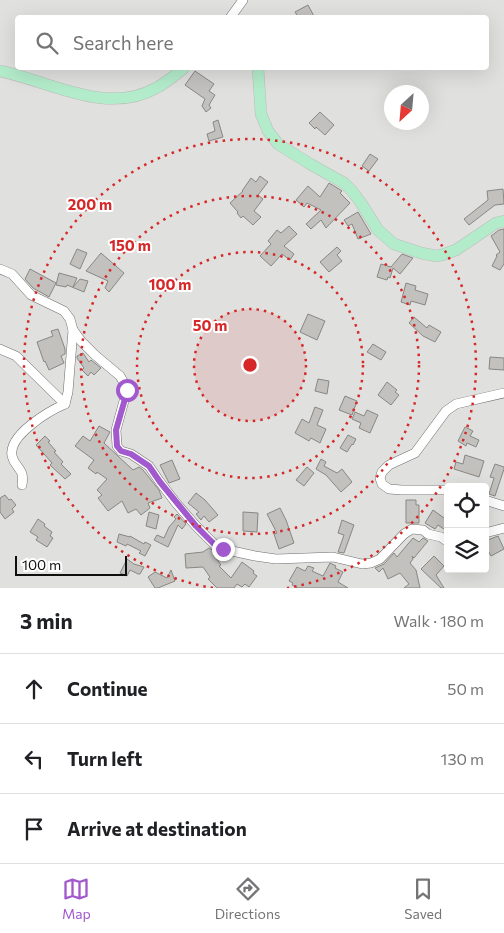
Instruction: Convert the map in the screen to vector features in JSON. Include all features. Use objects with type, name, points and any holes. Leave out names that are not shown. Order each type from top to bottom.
[{"type":"main road","points":[[0,71],[83,96],[125,98],[141,95],[156,88],[181,70]]},
{"type":"main road","points":[[258,70],[261,114],[264,124],[273,138],[282,148],[344,183],[361,203],[378,230],[394,244],[421,253],[436,256],[442,255],[456,250],[496,223],[504,221]]},
{"type":"street","points":[[232,15],[243,0]]},
{"type":"street","points":[[0,269],[12,274],[31,295],[64,311],[70,319],[73,330],[68,392],[65,404],[46,415],[24,432],[17,439],[12,450],[12,458],[22,471],[22,485]]},
{"type":"street","points":[[73,330],[95,355],[120,376],[126,386],[125,399],[116,430],[117,446],[121,451],[131,454],[149,466],[196,526],[214,544],[223,549],[276,559],[332,557],[362,564],[380,559],[404,534],[412,530],[423,530],[428,534],[444,540]]},
{"type":"street","points":[[0,349],[16,356],[65,404]]},
{"type":"street","points":[[444,490],[402,490],[389,488],[382,484],[380,478],[382,472],[389,465],[415,453],[446,411],[456,404],[504,393]]},
{"type":"street","points":[[489,501],[504,506]]},
{"type":"street","points":[[489,532],[504,528]]},
{"type":"building","points":[[308,5],[313,15],[297,15],[295,12]]},
{"type":"building","points":[[195,71],[214,84],[209,91],[215,95],[209,105],[211,108],[206,112],[202,106],[205,99],[185,85]]},
{"type":"building","points":[[320,112],[334,125],[325,135],[309,123]]},
{"type":"building","points":[[218,120],[223,137],[209,141],[207,134],[215,131],[213,122]]},
{"type":"building","points":[[370,154],[378,159],[369,171],[362,166]]},
{"type":"building","points":[[260,176],[268,182],[258,195],[263,199],[254,211],[261,217],[253,225],[243,216],[241,218],[230,203],[243,191],[251,178],[256,182]]},
{"type":"building","points":[[329,183],[342,191],[340,193],[350,203],[326,228],[321,220],[311,229],[306,224],[321,210],[307,203],[304,207],[296,200],[308,186],[320,197]]},
{"type":"building","points":[[503,189],[504,204],[495,205],[469,225],[464,219],[488,200],[487,191]]},
{"type":"building","points":[[358,212],[371,234],[358,239],[352,224],[348,226],[344,220]]},
{"type":"building","points":[[289,226],[297,234],[284,246],[294,254],[290,260],[282,254],[271,266],[260,256],[271,244],[268,241],[277,230],[281,233]]},
{"type":"building","points":[[504,229],[504,264],[500,270],[492,266],[496,255],[500,252],[491,236]]},
{"type":"building","points":[[337,247],[341,251],[337,255],[342,261],[329,272],[320,262]]},
{"type":"building","points":[[77,249],[87,253],[80,269],[70,264]]},
{"type":"building","points":[[101,253],[124,273],[109,292],[105,288],[108,281],[86,271]]},
{"type":"building","points":[[402,254],[413,258],[400,274],[393,268],[390,278],[388,277],[387,280],[377,277],[381,264],[391,267]]},
{"type":"building","points":[[30,269],[56,283],[49,297],[33,288],[25,279]]},
{"type":"building","points":[[59,273],[77,278],[73,287],[80,279],[88,281],[84,292],[67,285],[66,287],[56,285]]},
{"type":"building","points":[[406,283],[416,286],[415,290],[428,294],[425,305],[411,301],[410,305],[401,302]]},
{"type":"building","points":[[308,314],[325,321],[317,340],[300,332]]},
{"type":"building","points":[[414,317],[427,328],[429,325],[441,332],[435,342],[423,336],[409,323]]},
{"type":"building","points":[[58,329],[65,349],[65,354],[61,356],[64,363],[49,370],[37,342],[53,336],[51,331]]},
{"type":"building","points":[[373,344],[386,352],[381,360],[367,352]]},
{"type":"building","points":[[83,353],[89,362],[91,360],[101,368],[94,375],[91,372],[88,376],[82,370],[84,368],[77,356]]},
{"type":"building","points":[[490,357],[504,358],[504,370],[489,369]]},
{"type":"building","points":[[318,379],[329,381],[327,394],[315,391]]},
{"type":"building","points":[[387,382],[397,390],[395,392],[399,395],[391,405],[378,395]]},
{"type":"building","points":[[345,396],[357,401],[352,415],[339,410]]},
{"type":"building","points":[[315,407],[323,410],[317,425],[326,429],[320,443],[311,438],[309,441],[295,433],[302,419],[309,423]]},
{"type":"building","points":[[367,410],[378,415],[370,433],[359,428],[361,423],[352,419],[355,412],[364,416]]},
{"type":"building","points":[[99,426],[110,432],[104,443],[133,470],[139,467],[143,470],[159,490],[162,498],[148,503],[150,508],[141,515],[136,509],[128,513],[122,501],[108,511],[98,498],[102,495],[97,490],[107,479],[88,468],[94,460],[75,446],[83,436],[90,441]]},
{"type":"building","points":[[465,427],[473,431],[470,436],[479,440],[476,447],[467,443],[466,446],[458,441]]},
{"type":"building","points":[[348,435],[356,439],[347,452],[340,448]]},
{"type":"building","points":[[45,436],[56,451],[54,452],[63,462],[61,464],[71,474],[65,479],[50,465],[52,463],[36,445]]},
{"type":"building","points":[[465,455],[484,461],[479,477],[454,469],[456,462],[463,464]]},
{"type":"building","points":[[321,459],[326,462],[324,466],[337,473],[342,469],[352,482],[341,492],[326,475],[316,469]]},
{"type":"building","points":[[172,460],[180,479],[169,483],[160,465]]},
{"type":"building","points":[[495,464],[504,467],[495,496],[489,494],[494,478],[490,477]]},
{"type":"building","points":[[307,467],[314,473],[304,486],[296,480]]},
{"type":"building","points":[[196,493],[218,515],[209,522],[204,516],[201,520],[196,514],[199,512],[188,503]]},
{"type":"building","points":[[5,495],[16,505],[12,509],[14,512],[5,519],[0,512],[0,498]]},
{"type":"building","points":[[406,500],[416,500],[416,505],[419,505],[419,523],[406,523]]},
{"type":"building","points":[[280,508],[294,543],[279,549],[274,534],[277,533],[267,514]]},
{"type":"building","points":[[433,510],[444,518],[444,529],[438,525],[435,529],[425,523]]},
{"type":"building","points":[[149,512],[159,515],[156,529],[146,526]]},
{"type":"building","points":[[243,512],[258,513],[257,532],[243,531]]},
{"type":"building","points":[[177,514],[186,524],[182,529],[178,525],[168,547],[154,540],[157,535],[164,538],[169,527],[176,519],[174,517]]},
{"type":"building","points":[[38,519],[52,532],[50,536],[53,538],[47,547],[36,540],[38,537],[30,532]]},
{"type":"building","points":[[342,520],[354,525],[344,553],[338,552],[344,535],[338,533]]},
{"type":"building","points":[[119,534],[130,536],[144,544],[145,542],[151,545],[145,556],[139,553],[141,551],[127,544],[126,546],[117,542]]},
{"type":"building","points":[[498,536],[504,549],[491,556],[489,552],[489,539]]},
{"type":"building","points":[[413,538],[419,542],[423,538],[428,541],[414,558],[412,556],[413,559],[410,563],[416,570],[420,588],[404,588],[409,584],[400,573],[388,579],[383,568],[379,572],[375,568],[384,564],[394,553],[397,557]]},
{"type":"building","points":[[209,548],[217,553],[214,555],[221,565],[219,566],[231,578],[242,562],[254,571],[253,573],[257,576],[249,587],[245,584],[242,587],[237,584],[234,588],[217,588],[208,579],[210,577],[203,567],[186,568],[185,554],[203,552]]},
{"type":"building","points":[[434,556],[444,566],[436,575],[444,588],[441,588],[421,569]]},
{"type":"building","points":[[127,559],[134,564],[144,567],[140,574],[130,570],[127,576],[120,573]]},
{"type":"building","points":[[330,563],[343,572],[338,582],[348,588],[298,588],[289,581],[297,567],[305,571],[308,566],[314,568],[312,571],[323,576]]},
{"type":"building","points":[[171,570],[175,581],[155,588],[148,577],[155,572],[167,578]]},
{"type":"route","points":[[127,390],[116,430],[117,446],[121,451],[131,454],[149,466],[196,526],[214,544],[223,549]]}]
